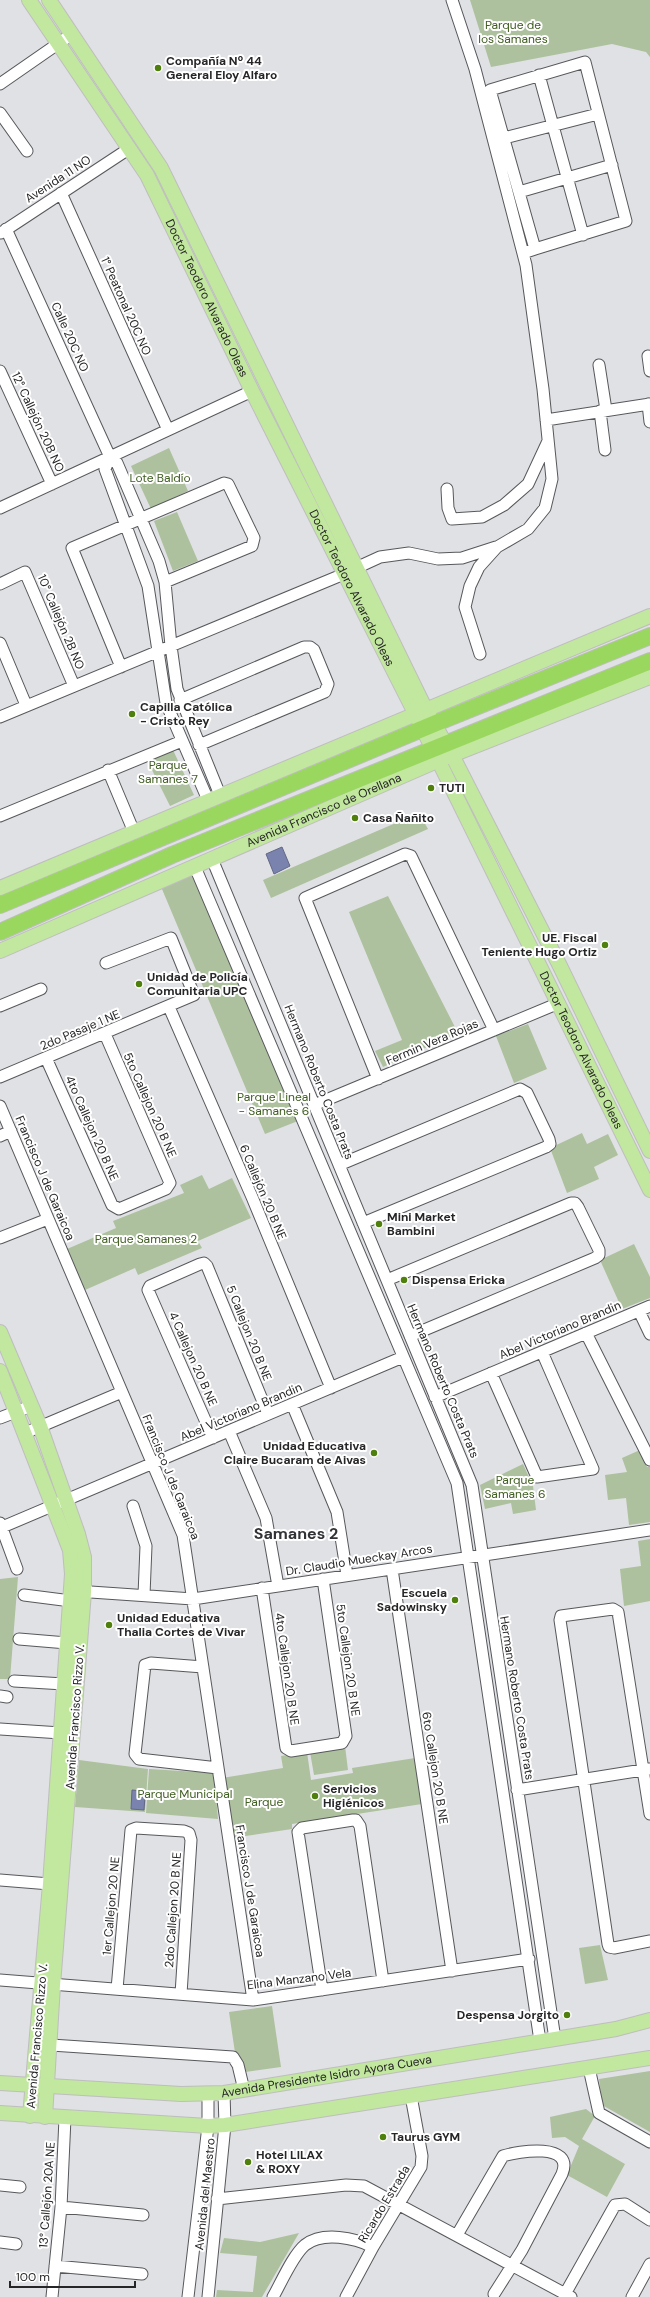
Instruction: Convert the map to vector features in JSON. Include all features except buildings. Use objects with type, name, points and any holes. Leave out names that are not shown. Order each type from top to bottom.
[{"type":"highway","points":[[0,906],[428,726],[650,636]]},
{"type":"highway","name":"Avenida Francisco de Orellana","points":[[0,932],[172,855],[441,752],[650,661]]},
{"type":"main road","name":"Doctor Teodoro Alvarado Oleas","points":[[29,0],[147,175],[252,391],[350,571],[421,711],[650,1190]]},
{"type":"main road","name":"Doctor Teodoro Alvarado Oleas","points":[[49,0],[108,90],[162,168],[350,571]]},
{"type":"main road","points":[[96,98],[108,90]]},
{"type":"main road","points":[[0,888],[650,616]]},
{"type":"main road","name":"Avenida Francisco de Orellana","points":[[0,951],[195,867],[441,752],[650,677]]},
{"type":"main road","name":"Doctor Teodoro Alvarado Oleas","points":[[441,752],[562,971],[650,1151]]},
{"type":"main road","name":"Avenida Francisco Rizzo V.","points":[[0,1332],[40,1426],[59,1503]]},
{"type":"main road","name":"Avenida Francisco Rizzo V.","points":[[0,1371],[25,1432],[59,1503],[82,1546],[76,1595],[40,2086],[45,2117]]},
{"type":"main road","name":"Avenida Francisco Rizzo V.","points":[[30,2116],[51,2045],[48,1984],[50,1884],[67,1643],[76,1595]]},
{"type":"main road","name":"Avenida Presidente Isidro Ayora Cueva","points":[[0,2083],[208,2095],[616,2029],[650,2020]]},
{"type":"main road","points":[[0,2113],[208,2126],[225,2125],[650,2058]]},
{"type":"street","points":[[0,717],[350,571],[380,557],[409,553],[438,559],[462,558],[497,547],[528,529],[545,508],[552,479],[546,420],[523,253],[475,69],[452,0]]},
{"type":"street","points":[[0,84],[72,34]]},
{"type":"street","points":[[523,253],[626,221],[584,62],[490,90],[535,249]]},
{"type":"street","points":[[539,75],[583,235]]},
{"type":"street","points":[[0,113],[27,151]]},
{"type":"street","points":[[504,138],[598,114]]},
{"type":"street","name":"Avenida 11 NO","points":[[3,231],[130,148]]},
{"type":"street","points":[[519,192],[612,165]]},
{"type":"street","name":"1° Peatonal 20C NO","points":[[61,192],[168,430]]},
{"type":"street","name":"Calle 20C NO","points":[[3,231],[110,457]]},
{"type":"street","points":[[648,356],[650,371]]},
{"type":"street","points":[[599,365],[605,450]]},
{"type":"street","name":"12° Callejón 20B NO","points":[[0,371],[52,484]]},
{"type":"street","points":[[0,508],[252,391]]},
{"type":"street","points":[[546,420],[649,404],[650,422]]},
{"type":"street","points":[[447,489],[448,508],[452,519],[482,517],[504,505],[528,484],[548,441]]},
{"type":"street","points":[[110,457],[117,463],[159,561],[165,582],[170,646],[180,700],[199,746],[214,798]]},
{"type":"street","points":[[110,457],[105,469],[125,525],[143,568],[148,586],[163,692],[182,741],[214,798]]},
{"type":"street","points":[[121,667],[72,548],[140,518],[228,484],[254,538],[252,546],[165,582]]},
{"type":"street","points":[[480,654],[465,607],[470,586],[479,567],[497,547]]},
{"type":"street","name":"10° Callejón 2B NO","points":[[0,584],[25,572],[74,686]]},
{"type":"street","points":[[0,643],[26,705]]},
{"type":"street","points":[[180,700],[304,647],[310,647],[314,650],[328,684],[325,692],[199,746]]},
{"type":"street","points":[[0,816],[108,770],[182,741]]},
{"type":"street","points":[[108,770],[134,832]]},
{"type":"street","points":[[378,1079],[306,898],[405,854],[411,856],[494,1030]]},
{"type":"street","name":"Hermano Roberto Costa Prats","points":[[212,859],[472,1485],[555,2039]]},
{"type":"street","points":[[195,867],[457,1483],[513,1851],[540,2041]]},
{"type":"street","name":"2do Pasaje 1 NE","points":[[0,1077],[169,1007],[194,995],[171,938],[106,963]]},
{"type":"street","points":[[0,1006],[41,989]]},
{"type":"street","name":"Fermin Vera Rojas","points":[[314,1105],[559,1002]]},
{"type":"street","name":"6 Callejón 20 B NE","points":[[169,1007],[252,1197],[331,1388]]},
{"type":"street","points":[[263,1024],[278,1018]]},
{"type":"street","name":"5to Callejon 20 B NE","points":[[105,1034],[170,1182],[169,1187],[119,1209],[115,1208]]},
{"type":"street","name":"4to Callejon 20 B NE","points":[[46,1058],[115,1208]]},
{"type":"street","points":[[339,1165],[520,1089],[527,1093],[549,1139],[550,1144],[546,1147],[363,1223]]},
{"type":"street","name":"Francisco J de Garaicoa","points":[[0,1106],[183,1535],[253,2000]]},
{"type":"street","points":[[0,1136],[11,1131]]},
{"type":"street","points":[[387,1280],[571,1203],[575,1203],[578,1207],[599,1250],[599,1255],[595,1258],[410,1336]]},
{"type":"street","points":[[0,1238],[48,1219]]},
{"type":"street","points":[[360,1255],[374,1250]]},
{"type":"street","name":"5 Callejon 20 B NE","points":[[148,1290],[150,1286],[204,1264],[207,1266],[268,1414]]},
{"type":"street","name":"4 Callejon 20 B NE","points":[[148,1290],[213,1438]]},
{"type":"street","name":"Abel Victoriano Brandin","points":[[435,1397],[650,1306]]},
{"type":"street","points":[[639,1311],[650,1334]]},
{"type":"street","points":[[586,1334],[650,1460]]},
{"type":"street","points":[[492,1373],[537,1476],[593,1469],[542,1352]]},
{"type":"street","name":"Abel Victoriano Brandin","points":[[1,1526],[59,1503],[404,1357]]},
{"type":"street","points":[[25,1432],[122,1392]]},
{"type":"street","points":[[292,1404],[337,1512],[347,1575]]},
{"type":"street","points":[[0,1418],[31,1406]]},
{"type":"street","points":[[230,1431],[266,1518],[271,1537],[278,1586]]},
{"type":"street","points":[[133,1506],[146,1546],[144,1595]]},
{"type":"street","points":[[1,1526],[18,1569]]},
{"type":"street","name":"Dr. Claudio Mueckay Arcos","points":[[24,1595],[144,1595],[193,1598],[650,1530]]},
{"type":"street","name":"6to Callejon 20 B NE","points":[[392,1569],[452,1971]]},
{"type":"street","name":"5to Callejon 20 B NE","points":[[291,1751],[342,1743],[346,1736],[323,1579]]},
{"type":"street","name":"4to Callejon 20 B NE","points":[[262,1588],[285,1745],[286,1748],[291,1751]]},
{"type":"street","points":[[650,1814],[646,1769],[618,1612],[613,1609],[564,1615],[560,1620],[609,1947],[614,1948],[650,1941]]},
{"type":"street","points":[[19,1639],[67,1643]]},
{"type":"street","points":[[203,1667],[150,1662],[145,1665],[135,1754],[139,1759],[218,1768]]},
{"type":"street","points":[[14,1681],[64,1684]]},
{"type":"street","points":[[0,1729],[61,1734]]},
{"type":"street","points":[[517,1790],[646,1769]]},
{"type":"street","points":[[322,1990],[298,1832],[302,1828],[353,1820],[356,1820],[360,1826],[383,1981]]},
{"type":"street","name":"2do Callejon 20 B NE","points":[[136,1828],[184,1831],[189,1833],[191,1840],[181,1994]]},
{"type":"street","name":"1er Callejon 20 NE","points":[[117,1989],[130,1833],[136,1828]]},
{"type":"street","points":[[513,1851],[526,1849]]},
{"type":"street","points":[[0,1880],[50,1884]]},
{"type":"street","name":"Elina Manzano Vela","points":[[0,1980],[253,2000],[529,1959]]},
{"type":"street","points":[[51,2045],[233,2058],[238,2065],[244,2090]]},
{"type":"street","points":[[589,2068],[600,2114],[650,2142]]},
{"type":"street","name":"Avenida del Maestro","points":[[208,2297],[225,2125],[224,2093]]},
{"type":"street","name":"Avenida del Maestro","points":[[188,2297],[208,2126],[208,2095]]},
{"type":"street","name":"Ricardo Estrada","points":[[346,2297],[373,2247],[419,2171],[422,2162],[411,2096]]},
{"type":"street","name":"13° Callejón 20A NE","points":[[52,2297],[61,2207],[65,2118]]},
{"type":"street","points":[[457,2235],[503,2156],[541,2150],[549,2151],[562,2160],[564,2169],[513,2265],[494,2294]]},
{"type":"street","points":[[217,2199],[352,2184],[364,2186],[399,2203],[568,2296],[615,2205],[625,2204],[650,2220]]},
{"type":"street","points":[[0,2185],[20,2187]]},
{"type":"street","points":[[61,2207],[144,2215]]},
{"type":"street","points":[[273,2297],[300,2251],[306,2244],[314,2241],[348,2237],[373,2247]]},
{"type":"street","points":[[0,2242],[16,2244]]},
{"type":"street","points":[[632,2297],[650,2264]]},
{"type":"street","points":[[55,2266],[142,2274]]},
{"type":"street","points":[[190,2280],[210,2283]]},
{"type":"green space","name":"Parque de los Samanes","points":[[470,0],[650,0],[650,57],[646,52],[612,44],[491,67]]},
{"type":"green space","name":"Lote Baldío","points":[[169,448],[188,491],[151,509],[131,466]]},
{"type":"green space","points":[[177,512],[198,561],[173,571],[154,521]]},
{"type":"green space","name":"Parque Samanes 7","points":[[173,750],[194,795],[170,806],[148,762]]},
{"type":"green space","points":[[419,813],[428,829],[271,898],[263,880]]},
{"type":"green space","name":"Parque Lineal - Samanes 6","points":[[195,867],[303,1119],[265,1134],[159,882]]},
{"type":"green space","points":[[388,896],[458,1033],[383,1067],[375,1051],[402,1040],[349,912]]},
{"type":"green space","points":[[528,1024],[547,1069],[514,1083],[496,1036]]},
{"type":"green space","points":[[582,1133],[587,1144],[608,1134],[618,1155],[594,1167],[599,1179],[567,1193],[550,1148]]},
{"type":"green space","name":"Parque Samanes 2","points":[[202,1175],[209,1189],[232,1178],[251,1218],[198,1241],[202,1248],[138,1275],[135,1268],[85,1290],[67,1249],[116,1228],[113,1221],[184,1193],[180,1185]]},
{"type":"green space","points":[[634,1244],[650,1277],[650,1298],[622,1309],[600,1260]]},
{"type":"green space","points":[[640,1450],[647,1467],[650,1467],[650,1522],[629,1525],[626,1498],[608,1500],[605,1475],[627,1472],[622,1458]]},
{"type":"green space","name":"Parque Samanes 6","points":[[523,1464],[533,1486],[536,1510],[513,1514],[511,1503],[485,1509],[480,1485]]},
{"type":"green space","points":[[650,1539],[650,1601],[624,1606],[620,1569],[641,1566],[638,1541]]},
{"type":"green space","points":[[18,1577],[10,1679],[0,1679],[0,1579]]},
{"type":"green space","points":[[345,1746],[348,1770],[314,1775],[310,1752]]},
{"type":"green space","name":"Parque","points":[[307,1752],[311,1780],[353,1773],[352,1768],[415,1758],[422,1804],[292,1824],[292,1829],[232,1838],[222,1778],[283,1768],[281,1756]]},
{"type":"green space","points":[[79,1760],[148,1769],[145,1812],[75,1807]]},
{"type":"green space","name":"Parque Municipal","points":[[149,1769],[214,1773],[218,1819],[146,1813]]},
{"type":"green space","points":[[600,1945],[608,1980],[585,1984],[579,1948]]},
{"type":"green space","points":[[272,2006],[281,2067],[238,2073],[229,2012]]},
{"type":"green space","points":[[650,2071],[650,2132],[602,2105],[599,2079]]},
{"type":"green space","points":[[586,2109],[595,2116],[582,2139],[625,2164],[607,2197],[567,2175],[579,2146],[565,2137],[552,2138],[550,2117]]},
{"type":"green space","points":[[299,2233],[262,2297],[216,2297],[217,2290],[253,2292],[257,2256],[220,2253],[224,2238],[260,2242]]},
{"type":"water","points":[[282,847],[290,866],[274,874],[266,854]]},
{"type":"water","points":[[132,1790],[142,1791],[142,1796],[145,1796],[144,1810],[131,1809]]},
{"type":"place","name":"Compañía Nº 44 General Eloy Alfaro","points":[[158,68]]},
{"type":"place","name":"Capilla Católica - Cristo Rey","points":[[132,714]]},
{"type":"place","name":"TUTI","points":[[431,788]]},
{"type":"place","name":"Casa Ñañito","points":[[355,818]]},
{"type":"place","name":"UE. Fiscal Teniente Hugo Ortiz","points":[[605,945]]},
{"type":"place","name":"Unidad de Policía Comunitaria UPC","points":[[139,984]]},
{"type":"place","name":"Mini Market Bambini","points":[[379,1224]]},
{"type":"place","name":"Dispensa Ericka","points":[[404,1280]]},
{"type":"place","name":"Unidad Educativa Claire Bucaram de Aivas","points":[[374,1453]]},
{"type":"place","name":"Escuela Sadowinsky","points":[[455,1600]]},
{"type":"place","name":"Unidad Educativa Thalia Cortes de Vivar","points":[[109,1625]]},
{"type":"place","name":"Servicios Higiénicos","points":[[315,1796]]},
{"type":"place","name":"Despensa Jorgito","points":[[567,2015]]},
{"type":"place","name":"Taurus GYM","points":[[383,2137]]},
{"type":"place","name":"Hotel LILAX & ROXY","points":[[248,2162]]},
{"type":"district","name":"Samanes 2","points":[[296,1533]]}]
